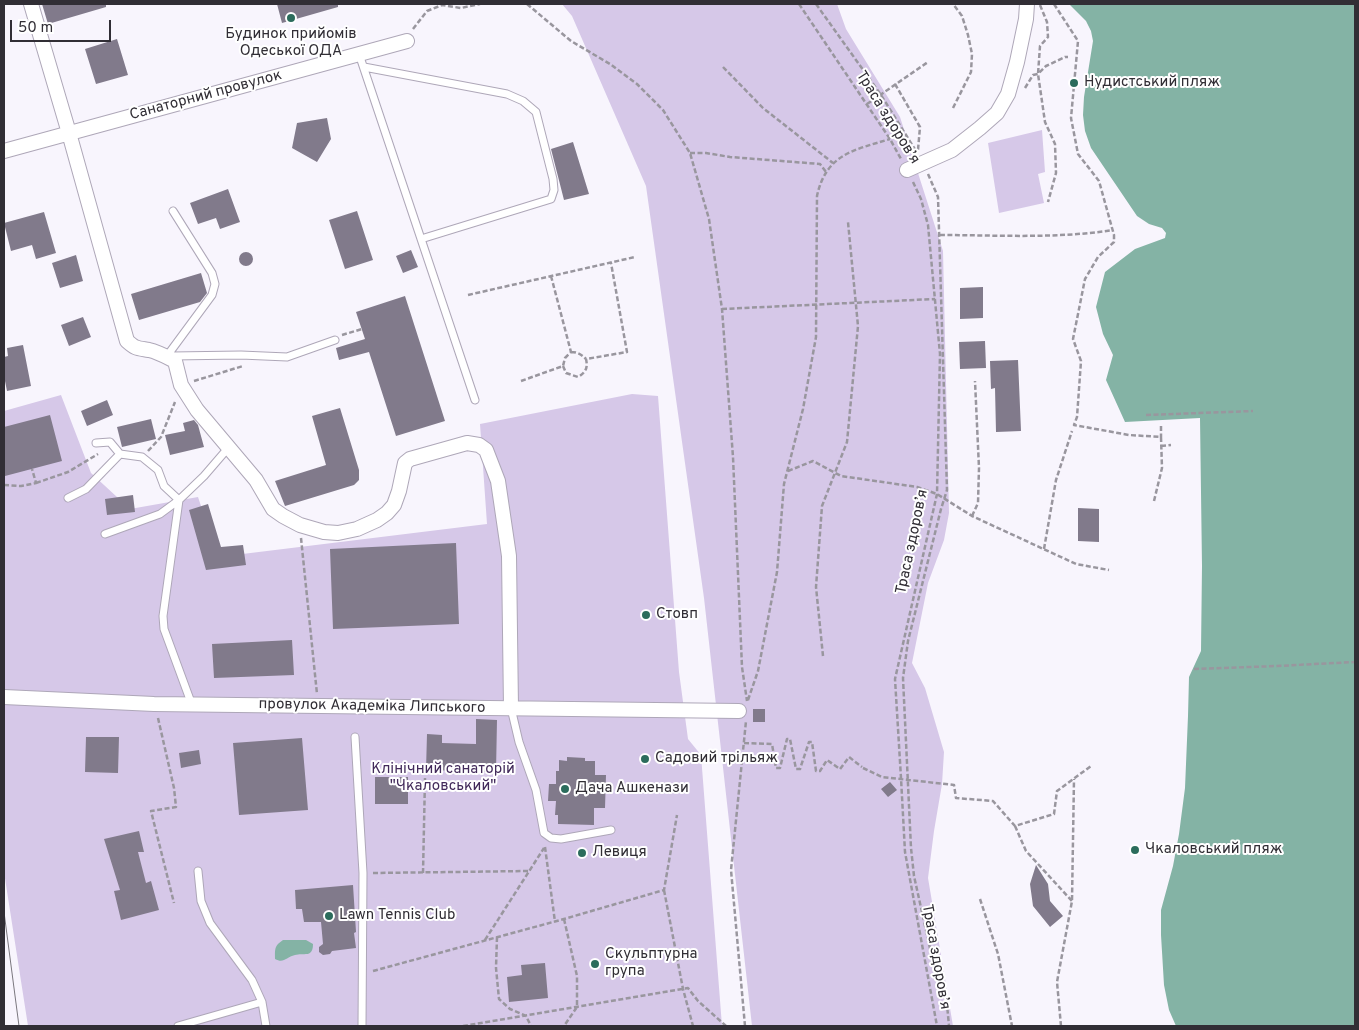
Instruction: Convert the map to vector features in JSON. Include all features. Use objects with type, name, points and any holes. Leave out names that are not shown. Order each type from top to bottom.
[{"type":"street","points":[[31,4],[127,341],[135,348],[149,350],[175,361],[181,385],[197,410],[256,480],[273,508],[300,525],[324,532],[338,533],[357,529],[377,520],[394,505],[405,463],[410,459],[467,443],[480,444],[486,450],[498,481],[509,556],[511,708]]},
{"type":"street","points":[[907,170],[952,150],[992,119],[1002,106],[1008,94],[1017,62],[1026,19],[1027,4]]},
{"type":"street","name":"Санаторний провулок","points":[[4,150],[362,60],[407,41]]},
{"type":"street","name":"провулок Академіка Липського","points":[[4,697],[154,704],[745,709]]},
{"type":"lane","points":[[362,60],[508,94],[523,101],[536,112],[553,179],[554,190],[551,199],[422,239]]},
{"type":"lane","points":[[362,60],[475,400]]},
{"type":"lane","points":[[166,356],[212,295],[215,284],[212,273],[173,211]]},
{"type":"lane","points":[[166,356],[241,355],[287,357],[335,338]]},
{"type":"lane","points":[[96,443],[110,442],[120,454],[142,457],[158,470],[164,486],[179,500]]},
{"type":"lane","points":[[105,534],[160,514],[179,500],[230,447]]},
{"type":"lane","points":[[68,498],[86,489],[120,454]]},
{"type":"lane","points":[[179,500],[162,616],[164,629],[192,704]]},
{"type":"lane","points":[[511,708],[519,742],[536,790],[544,833],[551,838],[561,839],[611,830]]},
{"type":"lane","points":[[355,736],[362,873],[362,1026]]},
{"type":"lane","points":[[198,872],[201,901],[210,923],[252,980],[262,1002],[266,1026]]},
{"type":"lane","points":[[178,1026],[262,1002]]},
{"type":"path","points":[[407,41],[415,25],[426,11],[442,5],[461,8],[480,4]]},
{"type":"path","points":[[527,4],[570,41],[610,64],[637,84],[663,110],[690,153],[709,219],[722,309],[733,457],[745,709],[744,743],[731,870],[745,1026]]},
{"type":"path","name":"Траса здоров’я","points":[[799,4],[890,139],[921,199],[926,218],[940,354],[936,494],[895,679],[905,852],[937,1026]]},
{"type":"path","points":[[816,4],[880,95],[918,154],[920,127],[895,84]]},
{"type":"path","points":[[953,108],[971,72],[972,54],[962,16],[954,4]]},
{"type":"path","points":[[1040,4],[1047,22],[1048,37],[1040,46],[1038,74],[1045,122],[1055,144],[1056,173],[1048,202]]},
{"type":"path","points":[[1054,4],[1078,41],[1071,118],[1078,154],[1099,181],[1113,230],[1114,242],[1098,257],[1085,279],[1073,339],[1081,361],[1077,417],[1074,425],[1129,435],[1161,437]]},
{"type":"path","points":[[1022,93],[1034,75],[1038,74],[1046,66],[1068,57]]},
{"type":"path","points":[[867,104],[928,62]]},
{"type":"path","points":[[723,67],[763,108],[833,163]]},
{"type":"path","points":[[745,709],[758,671],[778,572],[784,484],[803,409],[816,337],[817,196],[820,182],[833,163],[850,153],[890,139]]},
{"type":"path","points":[[690,153],[706,152],[730,157],[820,164],[826,172]]},
{"type":"path","points":[[924,163],[938,197],[947,490],[908,642],[903,678],[914,876],[935,971],[946,994],[949,1026]]},
{"type":"path","points":[[823,656],[816,587],[822,506],[847,442],[858,326],[848,222]]},
{"type":"path","points":[[939,235],[1025,235],[1092,233],[1113,230]]},
{"type":"path","points":[[468,295],[635,257]]},
{"type":"path","points":[[586,359],[627,352],[611,263]]},
{"type":"path","points":[[551,276],[570,352]]},
{"type":"path","points":[[722,309],[935,299]]},
{"type":"path","points":[[335,338],[362,329]]},
{"type":"path","points":[[570,352],[577,352],[586,359],[588,366],[584,373],[578,376],[566,373],[563,366],[565,358],[570,352]]},
{"type":"path","points":[[142,457],[161,437],[181,385],[247,364]]},
{"type":"path","points":[[521,380],[563,366]]},
{"type":"path","points":[[972,516],[978,503],[979,468],[975,381]]},
{"type":"path","points":[[1146,416],[1253,411]]},
{"type":"path","points":[[1154,501],[1162,468],[1161,426]]},
{"type":"path","points":[[1044,549],[1056,480],[1072,431]]},
{"type":"path","points":[[1161,446],[1171,445]]},
{"type":"path","points":[[4,485],[22,486],[36,483],[68,472],[98,454],[120,454]]},
{"type":"path","points":[[787,472],[813,461],[841,476],[917,487],[944,498],[972,516],[1076,564],[1109,570]]},
{"type":"path","points":[[32,469],[36,483]]},
{"type":"path","points":[[300,525],[318,706]]},
{"type":"path","points":[[1194,669],[1355,662]]},
{"type":"path","points":[[154,704],[174,788],[176,808],[151,811],[174,903]]},
{"type":"path","points":[[744,743],[772,744],[776,768],[780,768],[787,739],[790,739],[796,768],[800,769],[809,742],[812,742],[816,771],[820,771],[827,760],[840,769],[849,757],[863,768],[882,777],[954,785],[956,798],[993,802],[1015,826],[1026,851],[1072,902]]},
{"type":"path","points":[[1015,826],[1054,814],[1057,791],[1092,766]]},
{"type":"path","points":[[423,873],[425,778]]},
{"type":"path","points":[[1061,1026],[1057,982],[1072,902],[1074,779]]},
{"type":"path","points":[[677,815],[664,890],[683,989],[693,1026]]},
{"type":"path","points":[[544,841],[555,922]]},
{"type":"path","points":[[484,941],[545,847]]},
{"type":"path","points":[[362,873],[529,872]]},
{"type":"path","points":[[362,974],[555,922],[664,890]]},
{"type":"path","points":[[980,899],[998,954],[1012,1026]]},
{"type":"path","points":[[564,919],[577,976],[577,1007],[564,1026]]},
{"type":"path","points":[[497,938],[496,968],[499,999],[510,1009],[526,1016],[531,1026]]},
{"type":"path","points":[[464,1026],[688,988],[698,1002],[726,1026]]},
{"type":"green space","points":[[562,4],[837,4],[846,29],[900,117],[943,251],[949,513],[944,540],[928,583],[912,663],[925,688],[944,752],[942,784],[928,878],[953,1026],[752,1026],[704,598],[646,186],[572,16]]},
{"type":"green space","points":[[1042,130],[1045,172],[1038,174],[1044,203],[999,213],[988,143]]},
{"type":"green space","name":"Клінічний санаторій \"Чкаловський\"","points":[[632,394],[658,396],[679,672],[688,739],[701,755],[722,1026],[28,1026],[4,872],[4,411],[61,395],[91,473],[130,509],[198,497],[218,557],[487,524],[480,424]]},
{"type":"shaded area","points":[[1069,4],[1355,4],[1355,1026],[1176,1026],[1169,1010],[1164,985],[1161,910],[1173,866],[1185,788],[1189,677],[1201,651],[1200,418],[1125,422],[1106,380],[1113,355],[1103,334],[1096,307],[1105,272],[1135,249],[1165,238],[1166,233],[1162,228],[1149,224],[1137,216],[1091,148],[1085,131],[1083,115],[1093,41],[1086,21]]},
{"type":"shaded area","points":[[283,940],[306,940],[313,944],[313,949],[307,954],[298,954],[283,960],[275,959],[276,948]]},
{"type":"building","points":[[42,4],[106,4],[106,7],[48,24]]},
{"type":"building","name":"Будинок прийомів Одеської ОДА","points":[[277,4],[338,4],[338,7],[282,23]]},
{"type":"building","points":[[117,39],[128,75],[96,84],[85,49]]},
{"type":"building","points":[[327,118],[331,139],[317,162],[292,148],[297,123]]},
{"type":"building","points":[[573,142],[589,194],[564,200],[551,149]]},
{"type":"building","points":[[228,189],[240,222],[220,229],[216,218],[198,224],[190,203]]},
{"type":"building","points":[[357,211],[373,260],[345,269],[329,220]]},
{"type":"building","points":[[44,212],[56,253],[36,259],[32,245],[11,251],[4,223]]},
{"type":"building","points":[[411,250],[418,267],[403,273],[396,256]]},
{"type":"building","points":[[243,252],[249,252],[253,259],[249,266],[243,266],[239,262],[239,256]]},
{"type":"building","points":[[76,255],[83,281],[60,288],[52,263]]},
{"type":"building","points":[[201,273],[207,293],[200,302],[139,320],[131,294]]},
{"type":"building","points":[[983,287],[983,318],[960,319],[960,288]]},
{"type":"building","points":[[405,296],[445,421],[396,436],[369,352],[339,360],[336,348],[365,339],[356,312]]},
{"type":"building","points":[[83,317],[91,337],[69,346],[61,325]]},
{"type":"building","points":[[985,341],[986,368],[960,369],[959,342]]},
{"type":"building","points":[[23,345],[31,386],[7,391],[4,376],[4,357],[8,356],[7,348]]},
{"type":"building","points":[[1018,360],[1021,431],[996,432],[995,388],[991,389],[990,361]]},
{"type":"building","points":[[107,400],[113,415],[87,426],[81,411]]},
{"type":"building","points":[[340,408],[359,470],[359,480],[354,485],[285,506],[275,481],[326,465],[312,416]]},
{"type":"building","points":[[50,415],[62,461],[5,476],[4,427]]},
{"type":"building","points":[[151,419],[156,439],[122,447],[117,427]]},
{"type":"building","points":[[194,420],[198,425],[204,447],[170,455],[165,435],[185,431],[183,423]]},
{"type":"building","points":[[133,495],[135,512],[107,515],[105,499]]},
{"type":"building","points":[[208,504],[221,547],[243,545],[246,565],[206,570],[189,510]]},
{"type":"building","points":[[1078,508],[1099,509],[1099,542],[1078,541]]},
{"type":"building","points":[[456,543],[459,624],[333,629],[330,549]]},
{"type":"building","points":[[292,640],[294,675],[214,678],[212,644]]},
{"type":"building","points":[[753,709],[765,709],[765,722],[753,722]]},
{"type":"building","points":[[476,719],[497,720],[496,772],[426,770],[427,734],[442,735],[442,743],[476,744]]},
{"type":"building","points":[[86,737],[119,737],[118,773],[85,772]]},
{"type":"building","points":[[302,738],[308,810],[239,815],[233,743]]},
{"type":"building","points":[[199,750],[201,764],[181,768],[179,753]]},
{"type":"building","points":[[567,757],[585,758],[585,761],[595,761],[595,775],[606,775],[605,808],[594,808],[594,825],[558,824],[558,815],[555,815],[556,801],[548,801],[549,784],[556,784],[556,771],[559,771],[559,760],[567,761]]},
{"type":"building","points":[[375,777],[408,777],[408,804],[375,804]]},
{"type":"building","points":[[890,782],[897,790],[888,797],[881,789]]},
{"type":"building","points":[[139,831],[144,852],[138,852],[146,883],[151,881],[159,910],[121,920],[114,891],[120,890],[104,839]]},
{"type":"building","points":[[1036,865],[1048,884],[1050,901],[1063,916],[1050,927],[1033,906],[1030,884]]},
{"type":"building","name":"Lawn Tennis Club","points":[[353,885],[356,948],[332,951],[330,954],[323,955],[319,952],[319,947],[323,944],[321,922],[304,922],[302,909],[296,909],[295,890]]},
{"type":"building","points":[[545,963],[548,998],[509,1002],[507,977],[522,975],[521,965]]},
{"type":"tram line","points":[[4,912],[19,1026]]},
{"type":"place","name":"Будинок прийомів Одеської ОДА","points":[[291,18]]},
{"type":"place","name":"Нудистський пляж","points":[[1074,83]]},
{"type":"place","name":"Стовп","points":[[646,615]]},
{"type":"place","name":"Садовий трільяж","points":[[645,759]]},
{"type":"place","name":"Дача Ашкенази","points":[[565,789]]},
{"type":"place","name":"Чкаловський пляж","points":[[1135,850]]},
{"type":"place","name":"Левиця","points":[[582,853]]},
{"type":"place","name":"Lawn Tennis Club","points":[[329,916]]},
{"type":"place","name":"Скульптурна група","points":[[595,964]]}]
